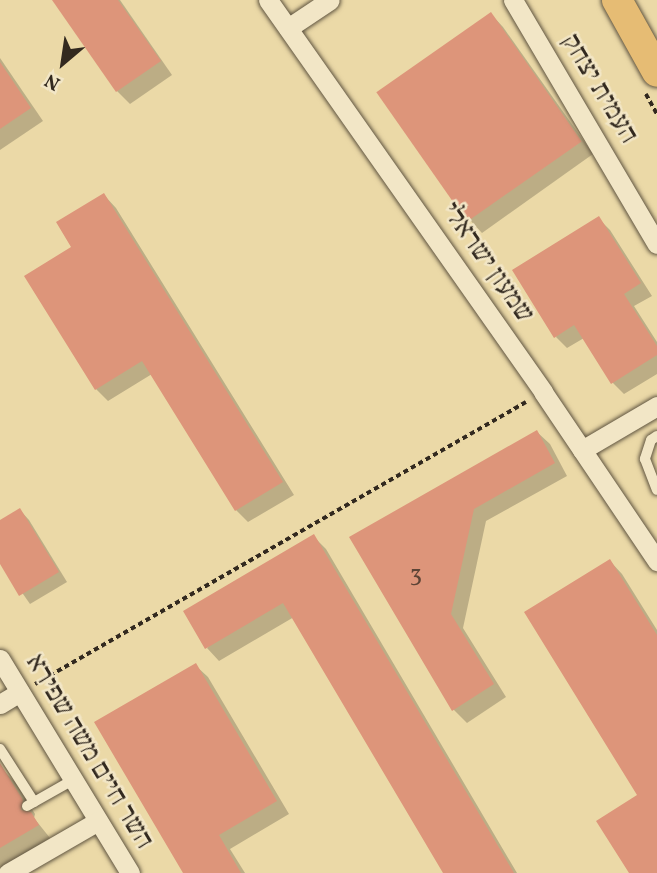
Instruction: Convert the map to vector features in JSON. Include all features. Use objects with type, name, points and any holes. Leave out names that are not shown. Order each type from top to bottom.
[{"type":"main road","points":[[617,0],[657,72]]},
{"type":"street","name":"שמעון ישראלי","points":[[268,0],[543,392],[657,561]]},
{"type":"street","points":[[288,29],[330,0]]},
{"type":"street","name":"העמית יצחק","points":[[513,0],[657,244]]},
{"type":"street","points":[[582,450],[657,406]]},
{"type":"street","name":"השר חיים משה שפירא","points":[[0,659],[130,873]]},
{"type":"street","points":[[0,704],[20,692]]},
{"type":"street","points":[[8,873],[98,821]]},
{"type":"lane","points":[[657,436],[651,440],[645,459],[657,490]]},
{"type":"lane","points":[[0,750],[31,804],[73,780]]},
{"type":"path","points":[[20,692],[543,392]]},
{"type":"building","points":[[52,0],[118,0],[161,61],[116,92]]},
{"type":"building","points":[[491,12],[582,141],[467,222],[376,92]]},
{"type":"building","points":[[0,62],[31,108],[0,129]]},
{"type":"building","points":[[104,193],[283,482],[235,511],[142,361],[95,390],[24,276],[71,247],[56,222]]},
{"type":"building","points":[[599,216],[641,283],[624,294],[657,346],[657,355],[611,384],[574,325],[554,338],[512,270]]},
{"type":"building","points":[[537,430],[555,463],[474,509],[451,614],[494,684],[452,711],[349,537]]},
{"type":"building","points":[[20,508],[59,572],[19,596],[0,564],[0,520]]},
{"type":"building","points":[[314,534],[514,873],[443,873],[283,603],[205,649],[183,611]]},
{"type":"building","points":[[610,559],[657,635],[657,873],[629,873],[596,821],[637,795],[524,612]]},
{"type":"building","points":[[196,663],[277,801],[219,835],[241,873],[183,873],[94,722]]},
{"type":"building","points":[[0,763],[23,800],[21,810],[31,812],[39,825],[0,848]]}]
